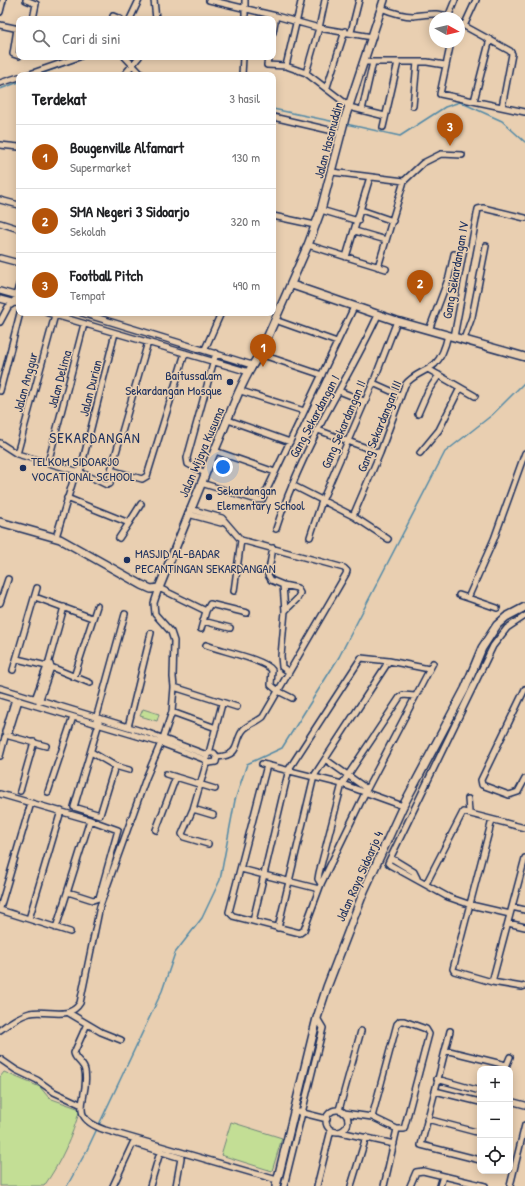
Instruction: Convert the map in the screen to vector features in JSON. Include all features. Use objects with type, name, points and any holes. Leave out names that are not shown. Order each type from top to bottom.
[{"type":"street","points":[[0,12],[3,0]]},
{"type":"street","points":[[26,0],[38,2],[34,16]]},
{"type":"street","points":[[131,16],[139,0]]},
{"type":"street","points":[[154,0],[156,16]]},
{"type":"street","points":[[210,0],[319,28],[348,31],[372,36]]},
{"type":"street","points":[[244,16],[245,0]]},
{"type":"street","points":[[306,73],[319,28],[325,0]]},
{"type":"street","points":[[327,87],[359,0]]},
{"type":"street","name":"Jalan Hasanuddin","points":[[292,285],[321,210],[345,118],[384,0]]},
{"type":"street","points":[[451,12],[455,0]]},
{"type":"street","points":[[465,24],[476,0]]},
{"type":"street","points":[[286,66],[301,2]]},
{"type":"street","points":[[381,8],[402,15],[429,13]]},
{"type":"street","points":[[0,25],[16,29]]},
{"type":"street","points":[[465,26],[508,48],[512,54],[502,107]]},
{"type":"street","points":[[16,39],[13,54],[16,55]]},
{"type":"street","points":[[474,100],[490,39]]},
{"type":"street","points":[[449,48],[440,94],[525,112]]},
{"type":"street","points":[[37,72],[71,60]]},
{"type":"street","points":[[128,60],[139,72]]},
{"type":"street","points":[[127,72],[136,60]]},
{"type":"street","points":[[242,72],[243,60]]},
{"type":"street","points":[[268,60],[267,65],[286,66],[306,73],[327,87],[349,106],[385,116]]},
{"type":"street","points":[[364,62],[417,62],[445,65]]},
{"type":"street","points":[[362,110],[373,62]]},
{"type":"street","points":[[383,127],[398,62]]},
{"type":"street","points":[[413,106],[417,62]]},
{"type":"street","points":[[51,68],[52,72]]},
{"type":"street","points":[[0,83],[16,78]]},
{"type":"street","points":[[276,118],[342,131]]},
{"type":"street","points":[[0,145],[16,147]]},
{"type":"street","points":[[378,268],[404,181],[423,163],[441,154],[462,155]]},
{"type":"street","points":[[332,172],[404,181]]},
{"type":"street","points":[[346,257],[370,177]]},
{"type":"street","points":[[0,200],[16,204]]},
{"type":"street","name":"Gang Sekardangan IV","points":[[451,336],[478,209],[483,208],[525,218]]},
{"type":"street","points":[[321,210],[358,221]]},
{"type":"street","points":[[361,210],[393,221]]},
{"type":"street","points":[[276,217],[315,226]]},
{"type":"street","points":[[0,223],[16,228]]},
{"type":"street","points":[[355,231],[386,240]]},
{"type":"street","points":[[308,245],[378,268],[386,269]]},
{"type":"street","points":[[464,339],[472,317],[486,246]]},
{"type":"street","points":[[429,330],[449,277],[454,254]]},
{"type":"street","points":[[0,258],[16,263]]},
{"type":"street","points":[[292,285],[397,321],[525,357]]},
{"type":"street","name":"Jalan Wijaya Kusuma","points":[[160,588],[189,511],[228,420],[252,365],[260,354],[292,285]]},
{"type":"street","points":[[0,290],[16,295]]},
{"type":"street","points":[[0,299],[16,304]]},
{"type":"street","points":[[0,322],[8,307],[16,304]]},
{"type":"street","points":[[201,482],[257,500],[262,500],[354,306]]},
{"type":"street","name":"Gang Sekardangan I","points":[[276,529],[292,485],[318,430],[359,355],[378,315]]},
{"type":"street","points":[[0,391],[19,316]]},
{"type":"street","name":"Jalan Anggur","points":[[17,454],[55,316]]},
{"type":"street","points":[[67,316],[84,324],[249,372]]},
{"type":"street","points":[[92,316],[205,349],[252,365]]},
{"type":"street","points":[[205,349],[220,316]]},
{"type":"street","points":[[275,320],[337,342]]},
{"type":"street","name":"Gang Sekardangan II","points":[[310,537],[322,501],[373,383],[397,321]]},
{"type":"street","name":"Jalan Delima","points":[[48,463],[84,324]]},
{"type":"street","points":[[141,340],[143,331]]},
{"type":"street","name":"Jalan Durian","points":[[56,537],[67,498],[78,472],[115,333]]},
{"type":"street","name":"Gang Sekardangan III","points":[[353,516],[380,453],[400,395],[408,380],[438,360],[451,336]]},
{"type":"street","points":[[0,443],[17,454],[78,472],[108,485],[110,484],[111,470],[148,342]]},
{"type":"street","points":[[111,470],[145,479],[185,353]]},
{"type":"street","points":[[205,473],[188,464],[186,458],[216,353]]},
{"type":"street","points":[[260,354],[322,375]]},
{"type":"street","points":[[428,368],[475,396]]},
{"type":"street","points":[[418,414],[428,391],[439,375]]},
{"type":"street","points":[[373,383],[400,395]]},
{"type":"street","points":[[420,453],[439,430],[460,388]]},
{"type":"street","points":[[241,391],[304,411]]},
{"type":"street","points":[[339,391],[364,401]]},
{"type":"street","points":[[228,420],[290,442]]},
{"type":"street","points":[[318,430],[380,453]]},
{"type":"street","points":[[215,451],[275,472]]},
{"type":"street","points":[[468,598],[494,539],[525,453]]},
{"type":"street","points":[[292,485],[353,516],[388,539]]},
{"type":"street","points":[[67,498],[128,523]]},
{"type":"street","points":[[119,538],[141,504]]},
{"type":"street","points":[[189,511],[222,518],[241,540],[344,568],[347,571],[263,717],[243,730],[236,748],[226,756],[217,757],[214,753],[207,757]]},
{"type":"street","points":[[0,522],[56,537],[76,546],[142,586],[151,589],[160,588],[206,611]]},
{"type":"street","points":[[234,591],[241,540]]},
{"type":"street","points":[[273,548],[268,575],[271,580],[283,585],[297,588],[300,592],[297,599],[285,611]]},
{"type":"street","points":[[0,603],[2,587],[8,579]]},
{"type":"street","points":[[283,585],[285,611],[281,656],[282,663],[291,669]]},
{"type":"street","points":[[13,670],[37,588]]},
{"type":"street","points":[[69,1013],[80,1003],[95,924],[128,827],[172,712],[174,687],[174,642],[171,632],[155,614],[154,608],[160,588]]},
{"type":"street","points":[[459,595],[497,608]]},
{"type":"street","points":[[34,597],[92,618]]},
{"type":"street","points":[[201,629],[206,611],[210,604],[247,613]]},
{"type":"street","points":[[74,677],[96,606]]},
{"type":"street","points":[[37,705],[64,607]]},
{"type":"street","name":"Jalan Raya Sidoarjo 4","points":[[276,1183],[298,1112],[317,1018],[327,987],[364,891],[404,806],[465,689],[482,648],[489,636],[506,617],[525,607]]},
{"type":"street","points":[[115,766],[100,814],[74,807],[91,752],[96,724],[125,614]]},
{"type":"street","points":[[510,914],[471,905],[448,897],[417,878],[411,878],[388,863],[493,646],[507,628],[525,616]]},
{"type":"street","points":[[203,621],[230,628]]},
{"type":"street","points":[[128,727],[151,633]]},
{"type":"street","points":[[206,645],[255,660],[270,668],[272,670],[270,683],[278,691],[292,698]]},
{"type":"street","points":[[253,921],[265,876],[289,769],[361,658],[389,661],[429,669]]},
{"type":"street","points":[[16,659],[49,664],[74,677],[90,683]]},
{"type":"street","points":[[278,928],[314,776],[389,661]]},
{"type":"street","points":[[404,806],[366,790],[265,764],[241,869],[229,912],[233,916],[278,928],[300,933],[304,930],[320,887],[366,790],[433,663]]},
{"type":"street","points":[[174,687],[222,704],[237,707]]},
{"type":"street","points":[[0,688],[38,698],[128,727],[207,757],[214,763],[217,757]]},
{"type":"street","points":[[525,688],[481,780],[482,786],[509,795],[518,792],[525,779]]},
{"type":"street","points":[[0,695],[96,724],[162,741]]},
{"type":"street","points":[[320,887],[318,879],[319,873],[342,784],[400,697],[403,695],[415,696]]},
{"type":"street","points":[[31,704],[38,698]]},
{"type":"street","points":[[0,756],[5,734],[17,699]]},
{"type":"street","points":[[208,844],[182,835],[193,809],[222,704]]},
{"type":"street","points":[[172,712],[216,728]]},
{"type":"street","points":[[48,792],[73,717]]},
{"type":"street","points":[[5,734],[46,746]]},
{"type":"street","points":[[20,791],[34,742]]},
{"type":"street","points":[[91,752],[115,766],[129,770]]},
{"type":"street","points":[[325,759],[348,774],[366,790]]},
{"type":"street","points":[[166,774],[215,789]]},
{"type":"street","points":[[156,830],[176,777]]},
{"type":"street","points":[[0,795],[60,811],[118,830],[99,898],[93,900],[68,892]]},
{"type":"street","points":[[468,799],[469,812]]},
{"type":"street","points":[[31,803],[0,909],[70,932]]},
{"type":"street","points":[[193,809],[213,815]]},
{"type":"street","points":[[29,919],[60,811]]},
{"type":"street","points":[[426,884],[461,814],[469,812],[492,820],[525,828]]},
{"type":"street","points":[[56,928],[90,820]]},
{"type":"street","points":[[492,820],[471,905],[453,969],[454,971],[492,982],[522,987],[525,986]]},
{"type":"street","points":[[391,834],[400,839]]},
{"type":"street","points":[[492,982],[525,858]]},
{"type":"street","points":[[241,869],[290,882],[320,887]]},
{"type":"street","points":[[512,907],[525,910]]},
{"type":"street","points":[[508,923],[525,927]]},
{"type":"street","points":[[0,1030],[11,1022],[28,1014],[40,1012],[56,1014],[69,1013],[101,1032],[121,1040]]},
{"type":"street","points":[[372,1117],[397,1024],[400,1021],[404,1021],[426,1028],[429,1034],[406,1126],[403,1130],[397,1129],[372,1117],[341,1112],[331,1112],[327,1118],[328,1126],[332,1130],[394,1144]]},
{"type":"street","points":[[87,1024],[74,1053],[85,1071],[82,1105],[85,1120],[88,1123],[98,1128],[276,1183]]},
{"type":"street","points":[[341,1112],[361,1031]]},
{"type":"street","points":[[450,1031],[421,1145],[477,1162]]},
{"type":"street","points":[[445,1050],[501,1066]]},
{"type":"street","points":[[505,1066],[510,1056]]},
{"type":"street","points":[[0,1059],[54,1092],[82,1105]]},
{"type":"street","points":[[438,1079],[477,1089]]},
{"type":"street","points":[[434,1091],[477,1101]]},
{"type":"street","points":[[513,1102],[525,1105]]},
{"type":"street","points":[[284,1186],[298,1112],[327,1118]]},
{"type":"street","points":[[339,1131],[344,1129],[347,1124],[347,1118],[341,1112]]},
{"type":"street","points":[[427,1119],[477,1132]]},
{"type":"street","points":[[510,1186],[525,1126]]},
{"type":"street","points":[[384,1186],[397,1129]]},
{"type":"street","points":[[317,1186],[332,1130]]},
{"type":"street","points":[[351,1186],[366,1137]]},
{"type":"street","points":[[113,1186],[131,1144],[161,1148],[182,1159],[176,1186]]},
{"type":"street","points":[[150,1186],[161,1148]]},
{"type":"street","points":[[410,1186],[415,1174],[419,1171],[443,1176],[464,1184],[481,1185]]},
{"type":"street","points":[[440,1186],[443,1176]]},
{"type":"green space","points":[[143,709],[159,714],[157,721],[140,716]]},
{"type":"green space","points":[[4,1072],[40,1087],[49,1098],[80,1109],[65,1149],[56,1168],[44,1186],[0,1186],[0,1077]]},
{"type":"green space","points":[[231,1122],[282,1138],[272,1171],[221,1155]]},
{"type":"waterway","points":[[46,72],[79,60]]},
{"type":"waterway","points":[[0,89],[16,83]]},
{"type":"waterway","points":[[346,124],[400,136],[445,107],[460,102],[502,121],[525,142]]},
{"type":"waterway","points":[[276,110],[340,123]]},
{"type":"waterway","points":[[67,1186],[87,1150],[162,991],[175,953],[202,918],[220,880],[235,800],[247,764],[282,748],[339,657],[445,452],[492,415],[525,382]]},
{"type":"place","name":"Football Pitch","points":[[450,146]]},
{"type":"place","name":"SMA Negeri 3 Sidoarjo","points":[[420,303]]},
{"type":"place","name":"Bougenville Alfamart","points":[[263,367]]},
{"type":"place","name":"Baitussalam Sekardangan Mosque","points":[[230,382]]},
{"type":"place","name":"TELKOM SIDOARJO VOCATIONAL SCHOOL","points":[[23,468]]},
{"type":"place","name":"Sekardangan Elementary School","points":[[209,497]]},
{"type":"place","name":"MASJID AL-BADAR PECANTINGAN SEKARDANGAN","points":[[127,560]]},
{"type":"district","name":"SEKARDANGAN","points":[[95,437]]}]
